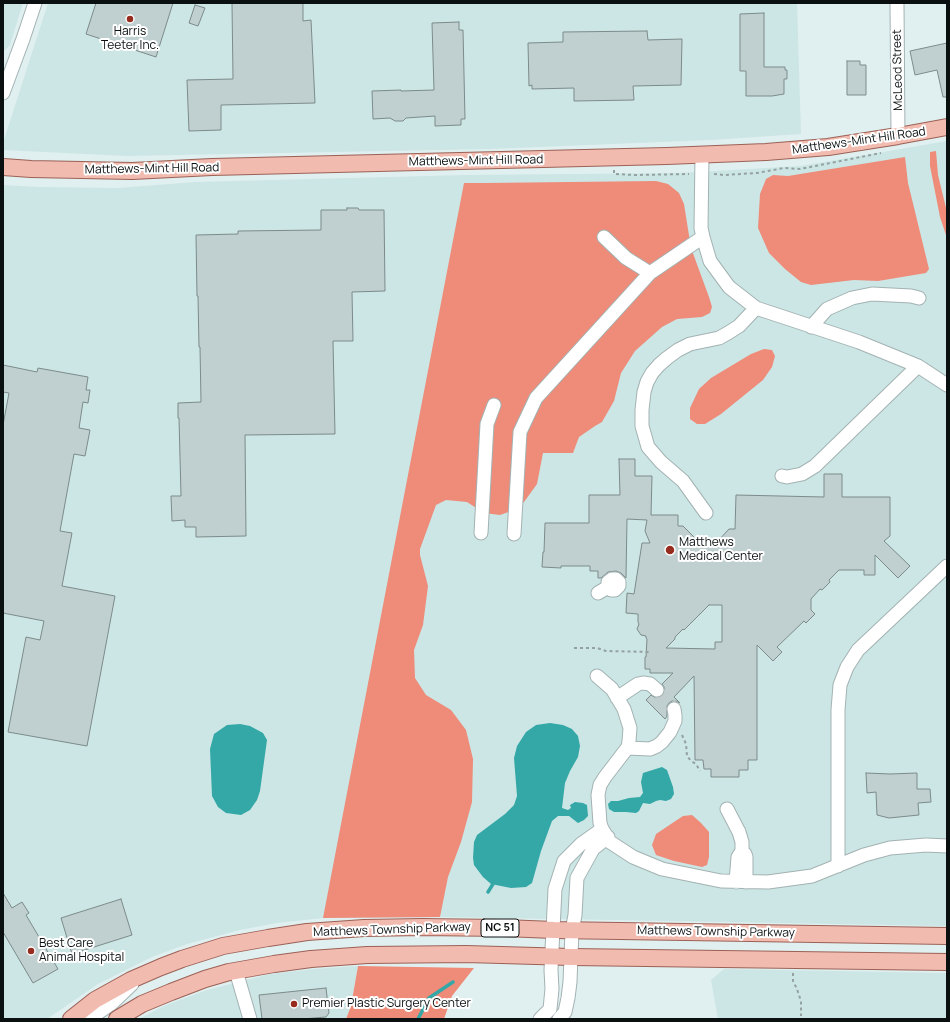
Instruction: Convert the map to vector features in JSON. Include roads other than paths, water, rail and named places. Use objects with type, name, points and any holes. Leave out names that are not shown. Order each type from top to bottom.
[{"type":"main road","name":"Matthews-Mint Hill Road","points":[[3,167],[132,171],[212,167],[702,155],[828,147],[947,127]]},
{"type":"main road","name":"Matthews Township Parkway","points":[[71,1019],[95,1000],[131,980],[182,959],[222,946],[307,932],[364,928],[422,927],[572,931],[947,936]]},
{"type":"main road","name":"Matthews Township Parkway","points":[[117,1019],[142,1004],[171,992],[205,979],[236,971],[310,959],[366,955],[466,954],[571,957],[947,962]]},
{"type":"street","points":[[3,93],[35,3]]},
{"type":"street","name":"McLeod Street","points":[[897,3],[898,136]]},
{"type":"street","points":[[702,155],[701,228],[710,260],[729,287],[756,308],[858,342],[918,366],[947,385]]},
{"type":"street","points":[[604,237],[626,258],[650,273]]},
{"type":"street","points":[[514,534],[520,432],[536,398],[650,273],[703,237]]},
{"type":"street","points":[[811,327],[827,309],[852,298],[872,294],[911,296],[919,298]]},
{"type":"street","points":[[706,513],[683,482],[661,462],[648,447],[642,426],[644,392],[647,382],[652,374],[667,358],[690,344],[719,338],[728,333],[739,326],[756,308]]},
{"type":"street","points":[[782,476],[787,477],[802,474],[815,466],[918,366]]},
{"type":"street","points":[[481,533],[487,424],[494,405]]},
{"type":"street","points":[[838,866],[838,710],[840,685],[858,650],[946,568]]},
{"type":"street","points":[[597,676],[612,690],[624,709],[630,728],[627,748],[600,785],[598,804],[600,823],[610,842],[633,857],[662,869],[721,881],[768,882],[812,876],[864,855],[890,848],[926,845],[947,846]]},
{"type":"street","points":[[616,698],[638,684],[644,682],[650,684],[656,690]]},
{"type":"street","points":[[627,748],[650,748],[657,746],[662,742],[670,732],[675,721],[674,710]]},
{"type":"street","points":[[727,809],[739,832],[742,842],[742,851],[746,858],[741,882]]},
{"type":"street","points":[[540,1019],[550,1009],[555,889],[564,861],[581,844],[605,833]]},
{"type":"street","points":[[558,1019],[565,1012],[568,998],[577,878],[589,855],[605,833]]},
{"type":"street","points":[[236,971],[250,1019]]},
{"type":"street","points":[[89,1019],[110,1004],[142,975]]},
{"type":"water","points":[[550,723],[563,725],[572,729],[578,736],[580,746],[578,757],[565,783],[562,808],[568,810],[571,808],[570,805],[575,802],[583,803],[587,805],[588,816],[578,823],[569,816],[558,816],[552,821],[541,851],[532,883],[526,887],[511,888],[491,884],[483,877],[474,865],[474,842],[477,835],[505,814],[514,805],[517,796],[514,758],[517,746],[526,732],[536,725]]},
{"type":"water","points":[[240,724],[250,726],[263,733],[267,740],[260,791],[257,800],[250,810],[241,815],[226,813],[218,807],[212,796],[210,749],[214,734],[227,725]]},
{"type":"water","points":[[662,767],[667,770],[673,787],[674,794],[671,799],[666,801],[660,800],[650,804],[643,803],[639,811],[636,813],[614,812],[609,809],[608,804],[611,801],[640,797],[643,793],[641,782],[643,773]]},
{"type":"waterway","points":[[488,892],[493,884]]},
{"type":"waterway","points":[[418,1019],[429,998],[453,982]]},
{"type":"tunnel","points":[[657,690],[674,709]]},
{"type":"place","name":"Harris Teeter Inc.","points":[[130,19]]},
{"type":"place","name":"Matthews Medical Center","points":[[670,550]]},
{"type":"place","name":"Best Care Animal Hospital","points":[[31,951]]},
{"type":"place","name":"Premier Plastic Surgery Center","points":[[294,1004]]}]
